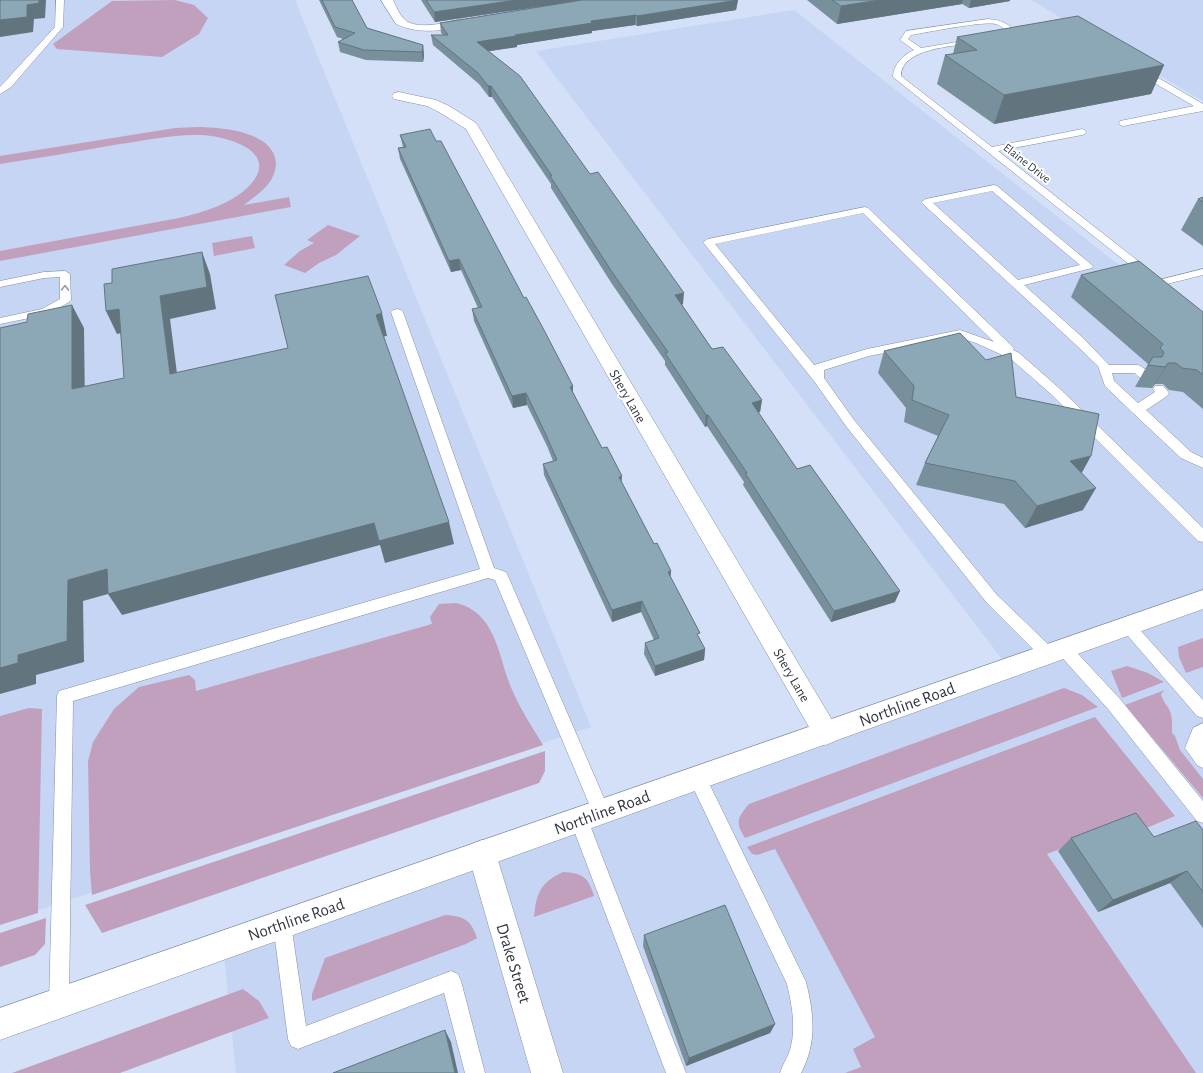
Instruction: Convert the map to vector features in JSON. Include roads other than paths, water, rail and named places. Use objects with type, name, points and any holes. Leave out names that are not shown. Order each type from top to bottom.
[{"type":"street","points":[[387,0],[396,19],[404,24],[421,28],[437,28],[483,19]]},
{"type":"street","name":"Shery Lane","points":[[399,96],[444,109],[471,126],[826,733]]},
{"type":"street","name":"Northline Road","points":[[0,1024],[1203,599]]},
{"type":"street","name":"Drake Street","points":[[482,854],[547,1073]]},
{"type":"lane","points":[[0,91],[8,85],[59,27],[60,0]]},
{"type":"lane","points":[[920,51],[904,40],[909,34],[988,21],[1000,22],[1012,29],[1017,37],[1001,36]]},
{"type":"lane","name":"Elaine Drive","points":[[980,40],[914,53],[898,67],[896,72],[897,76],[1172,293]]},
{"type":"lane","points":[[1136,68],[1202,108]]},
{"type":"lane","points":[[1123,123],[1202,108]]},
{"type":"lane","points":[[991,150],[1082,132]]},
{"type":"lane","points":[[1016,284],[1088,266],[994,188],[926,202],[974,245],[1016,284],[1078,340],[1103,365],[1109,383],[1137,410],[1186,455],[1203,463]]},
{"type":"lane","points":[[1203,537],[1056,391],[1015,356],[865,210],[708,242],[818,378],[850,424],[992,598],[1055,651],[1114,704],[1203,816]]},
{"type":"lane","points":[[1159,283],[1203,272]]},
{"type":"lane","points":[[0,284],[44,275],[65,274],[65,300],[45,312],[0,321]]},
{"type":"lane","points":[[398,312],[488,572]]},
{"type":"lane","points":[[818,378],[818,368],[867,353],[960,334],[980,340],[1015,356]]},
{"type":"lane","points":[[1104,369],[1138,369],[1144,375]]},
{"type":"lane","points":[[1137,410],[1163,393],[1159,389]]},
{"type":"lane","points":[[59,1002],[65,696],[488,572],[500,576],[590,816],[676,1073]]},
{"type":"lane","points":[[1127,625],[1203,711]]},
{"type":"lane","points":[[1203,730],[1199,733],[1193,748],[1203,760]]},
{"type":"lane","points":[[697,778],[796,982],[802,1003],[804,1022],[798,1061],[790,1073]]},
{"type":"lane","points":[[282,924],[298,1039],[451,981],[475,1073]]}]
